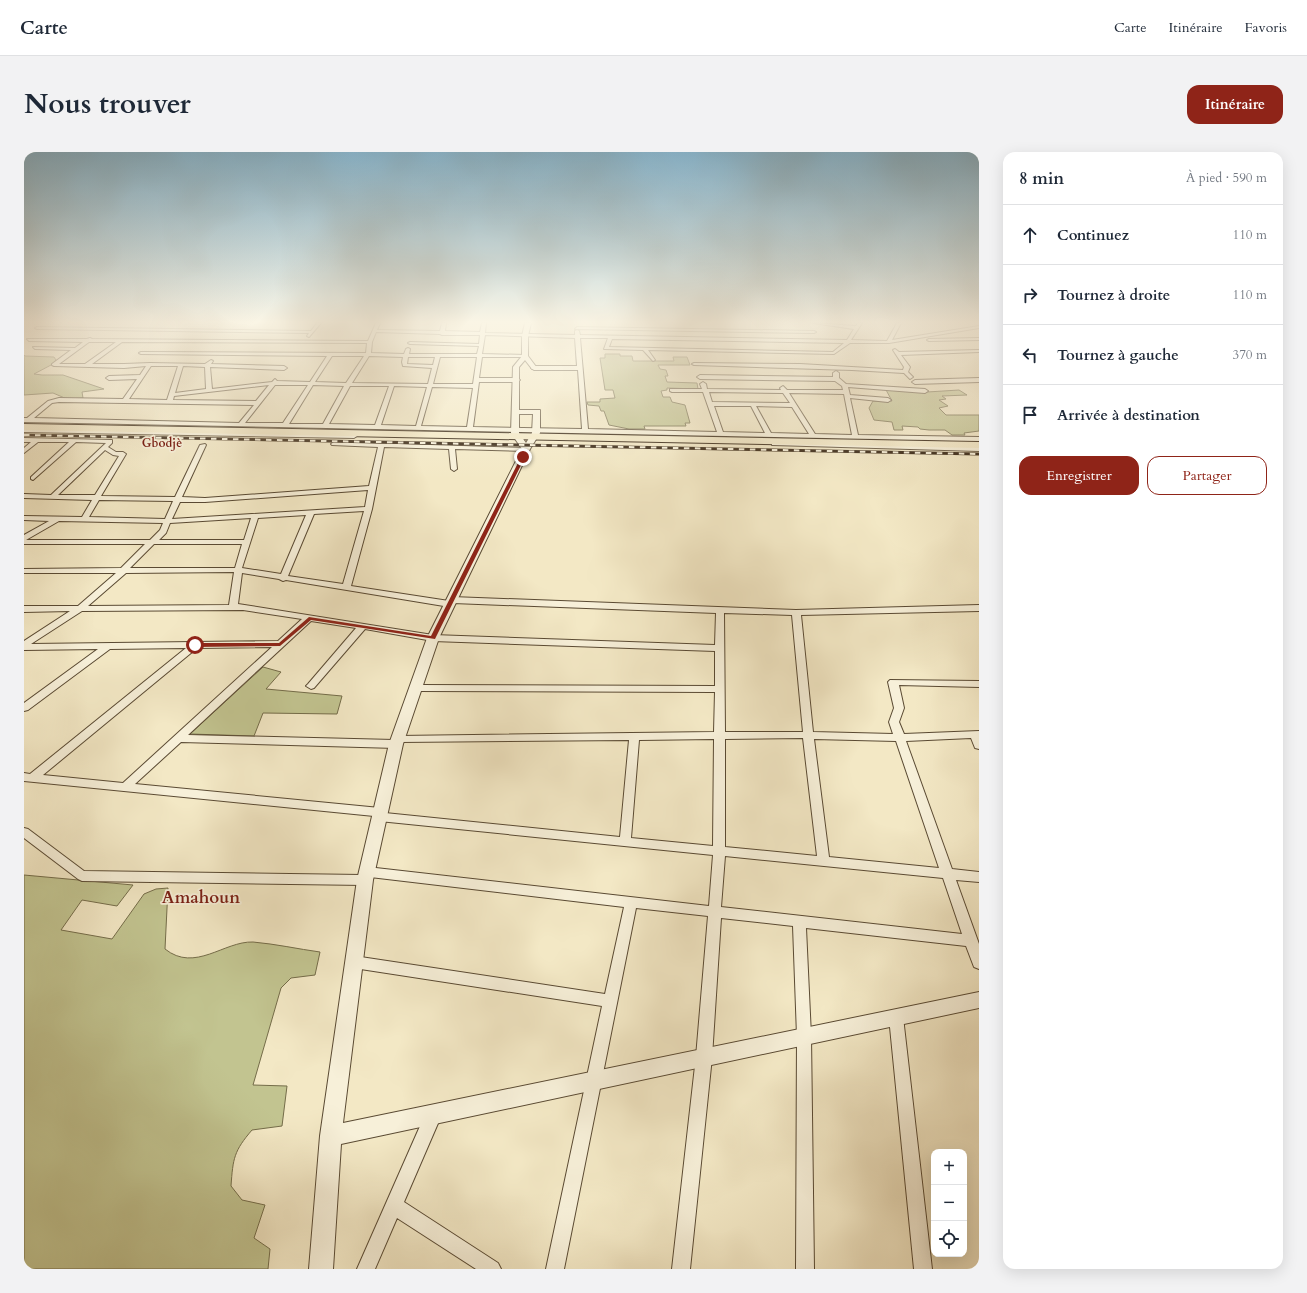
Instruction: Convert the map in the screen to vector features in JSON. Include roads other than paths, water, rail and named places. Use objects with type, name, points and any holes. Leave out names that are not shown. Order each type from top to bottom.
[{"type":"highway","points":[[25,423],[526,436],[979,445]]},
{"type":"highway","points":[[526,436],[979,440]]},
{"type":"street","points":[[169,402],[178,375]]},
{"type":"street","points":[[208,375],[209,390]]},
{"type":"street","points":[[286,425],[317,375]]},
{"type":"street","points":[[325,426],[354,375]]},
{"type":"street","points":[[418,428],[432,375]]},
{"type":"street","points":[[470,428],[478,375]]},
{"type":"street","points":[[516,375],[516,412],[526,436]]},
{"type":"street","points":[[581,375],[585,430]]},
{"type":"street","points":[[721,434],[700,377],[836,379],[845,385],[926,391],[908,375]]},
{"type":"street","points":[[109,378],[141,377]]},
{"type":"street","points":[[124,401],[141,377]]},
{"type":"street","points":[[773,377],[787,391],[813,436]]},
{"type":"street","points":[[242,424],[277,378]]},
{"type":"street","points":[[477,380],[516,380]]},
{"type":"street","points":[[915,382],[979,380]]},
{"type":"street","points":[[171,395],[273,383],[476,386]]},
{"type":"street","points":[[377,427],[392,385]]},
{"type":"street","points":[[845,385],[855,437]]},
{"type":"street","points":[[672,390],[787,391],[847,394],[888,400]]},
{"type":"street","points":[[25,423],[50,402],[54,401],[257,403]]},
{"type":"street","points":[[710,404],[795,405]]},
{"type":"street","points":[[753,405],[769,435]]},
{"type":"street","points":[[321,1269],[331,1136],[366,876],[397,741],[433,638],[451,602],[536,412],[516,412]]},
{"type":"street","points":[[25,423],[242,424],[470,428],[526,436]]},
{"type":"street","points":[[24,430],[424,437],[526,436],[979,448]]},
{"type":"street","points":[[334,444],[452,448],[526,436],[585,430],[979,440]]},
{"type":"street","points":[[422,447],[424,437]]},
{"type":"street","points":[[24,440],[110,441],[52,497]]},
{"type":"street","points":[[24,451],[37,440]]},
{"type":"street","points":[[33,478],[74,441]]},
{"type":"street","points":[[24,646],[82,608],[123,571],[163,531],[203,445]]},
{"type":"street","points":[[346,588],[368,509],[381,445]]},
{"type":"street","points":[[84,519],[98,498],[123,454],[115,454],[104,447]]},
{"type":"street","points":[[452,448],[454,469]]},
{"type":"street","points":[[24,496],[205,500],[372,488]]},
{"type":"street","points":[[24,518],[167,522],[368,509]]},
{"type":"street","points":[[283,579],[311,512]]},
{"type":"street","points":[[233,607],[238,570],[254,516]]},
{"type":"street","points":[[24,538],[57,519]]},
{"type":"street","points":[[24,542],[246,542]]},
{"type":"street","points":[[24,571],[238,570],[283,579],[451,602],[796,613],[979,608]]},
{"type":"street","points":[[24,609],[243,607],[433,638],[720,648]]},
{"type":"street","points":[[681,1269],[704,1057],[719,851],[720,611]]},
{"type":"street","points":[[796,613],[808,735],[824,862]]},
{"type":"street","points":[[126,786],[309,618]]},
{"type":"street","points":[[312,686],[362,627]]},
{"type":"street","points":[[24,646],[280,644]]},
{"type":"street","points":[[28,777],[195,645]]},
{"type":"street","points":[[24,708],[108,646]]},
{"type":"street","points":[[979,684],[893,682],[899,708],[894,722],[901,738],[979,963]]},
{"type":"street","points":[[415,688],[720,689]]},
{"type":"street","points":[[178,738],[397,741],[808,735],[901,738],[977,734],[979,745]]},
{"type":"street","points":[[625,842],[634,737]]},
{"type":"street","points":[[28,777],[126,786],[625,842],[979,877]]},
{"type":"street","points":[[24,832],[82,876],[366,876],[632,902],[972,940]]},
{"type":"street","points":[[555,1269],[632,902]]},
{"type":"street","points":[[799,921],[804,1036],[805,1269]]},
{"type":"street","points":[[354,962],[611,1001]]},
{"type":"street","points":[[331,1136],[979,1000]]},
{"type":"street","points":[[896,1017],[923,1269]]},
{"type":"street","points":[[366,1269],[434,1114]]},
{"type":"street","points":[[394,1206],[492,1269]]},
{"type":"railway","points":[[24,435],[979,454]]},
{"type":"district","name":"Gbodjè","points":[[162,443]]},
{"type":"district","name":"Amahoun","points":[[201,897]]}]
